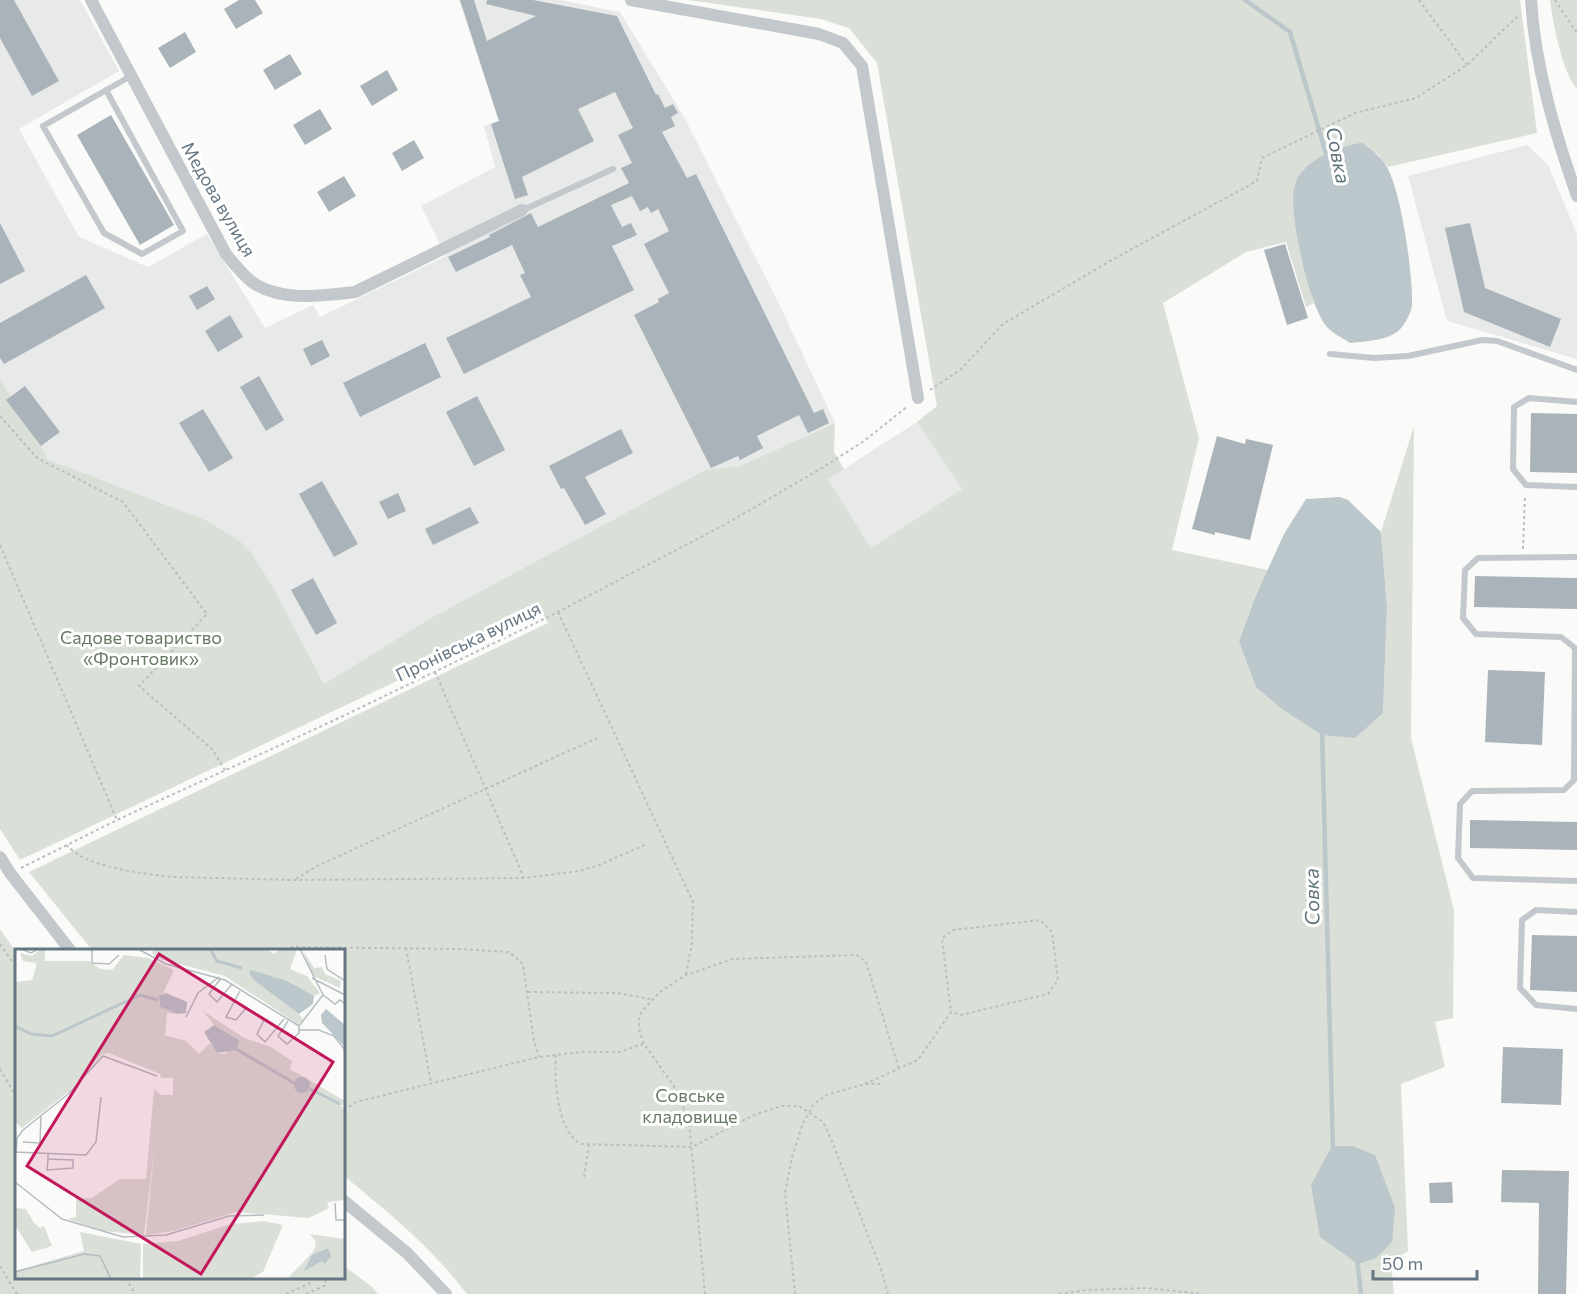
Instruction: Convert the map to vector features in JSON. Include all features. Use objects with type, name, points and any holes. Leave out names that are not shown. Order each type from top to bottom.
[{"type":"street","name":"Медова вулиця","points":[[91,0],[226,254],[239,271],[254,284],[279,294],[331,295],[355,291],[522,210]]},
{"type":"street","points":[[631,0],[819,34],[843,43],[862,66],[918,398]]},
{"type":"street","points":[[1531,2],[1541,72],[1558,141],[1577,196]]},
{"type":"street","points":[[0,857],[68,949]]},
{"type":"street","points":[[345,1202],[407,1253],[446,1294]]},
{"type":"lane","points":[[106,90],[183,231],[142,254],[104,233],[43,126],[131,75]]},
{"type":"lane","points":[[522,210],[613,169]]},
{"type":"lane","points":[[1330,354],[1374,358],[1408,356],[1482,340],[1497,341],[1577,370]]},
{"type":"lane","points":[[1577,402],[1529,398],[1514,407],[1512,469],[1526,485],[1577,487]]},
{"type":"lane","points":[[1577,557],[1478,558],[1465,570],[1463,618],[1476,634],[1560,637],[1575,648],[1574,780],[1564,790],[1472,790],[1460,804],[1458,858],[1473,878],[1577,881]]},
{"type":"lane","points":[[1577,912],[1536,910],[1521,920],[1520,987],[1536,1005],[1577,1009]]},
{"type":"path","points":[[1419,0],[1467,65],[1531,2]]},
{"type":"path","points":[[1555,0],[1577,33]]},
{"type":"path","name":"Пронівська вулиця","points":[[10,873],[117,820],[435,672],[558,612],[724,525],[864,441],[918,398],[960,370],[1003,324],[1110,261],[1257,181],[1262,158],[1355,113],[1416,98],[1467,65]]},
{"type":"path","points":[[0,416],[37,458],[123,502],[207,614],[140,686],[212,749],[226,770]]},
{"type":"path","points":[[1522,558],[1526,485]]},
{"type":"path","points":[[0,545],[117,820]]},
{"type":"path","points":[[558,612],[693,902],[692,943],[686,975]]},
{"type":"path","points":[[435,672],[524,878]]},
{"type":"path","points":[[295,880],[317,866],[597,738]]},
{"type":"path","points":[[66,845],[85,858],[148,875],[174,878],[295,880],[524,878],[580,871],[647,844]]},
{"type":"path","points":[[795,1294],[785,1193],[792,1157],[803,1123],[814,1104],[826,1095],[866,1084],[918,1060],[951,1012],[942,938],[952,930],[1040,920],[1052,932],[1058,980],[1048,994],[961,1015],[951,1012]]},
{"type":"path","points":[[0,944],[15,966]]},
{"type":"path","points":[[290,947],[509,952],[523,964],[534,1041],[539,1056]]},
{"type":"path","points":[[406,948],[431,1083]]},
{"type":"path","points":[[705,1294],[689,1122],[678,1092],[644,1044],[639,1029],[639,1019],[651,1000],[686,975],[733,959],[857,955],[866,962],[899,1068]]},
{"type":"path","points":[[528,992],[616,993],[642,996],[651,1000]]},
{"type":"path","points":[[345,1109],[356,1102],[539,1056],[619,1052],[644,1044]]},
{"type":"path","points":[[556,1055],[557,1095],[567,1128],[574,1140],[581,1144],[693,1147],[754,1115],[782,1106],[799,1106],[822,1122],[832,1141],[882,1272],[888,1294]]},
{"type":"path","points":[[0,1069],[15,1094]]},
{"type":"path","points":[[866,1084],[880,1084]]},
{"type":"path","points":[[584,1177],[589,1145]]},
{"type":"path","points":[[0,1266],[17,1294]]},
{"type":"path","points":[[127,1279],[135,1294]]},
{"type":"path","points":[[286,1294],[310,1283],[312,1279]]},
{"type":"path","points":[[306,1294],[326,1285],[325,1279]]},
{"type":"path","points":[[1059,1294],[1087,1290],[1146,1288],[1203,1294]]},
{"type":"shaded area","points":[[0,0],[80,0],[119,71],[19,129],[79,237],[148,267],[207,234],[265,328],[313,305],[320,317],[446,256],[421,206],[495,167],[484,126],[499,121],[459,0],[561,0],[620,12],[683,115],[780,306],[835,423],[740,466],[705,470],[431,618],[324,684],[272,585],[250,551],[241,542],[208,521],[47,459],[41,446],[8,399],[11,396],[0,380]]},
{"type":"shaded area","points":[[1527,145],[1548,165],[1577,234],[1577,359],[1447,321],[1408,176]]},
{"type":"shaded area","points":[[917,422],[962,489],[871,548],[828,479]]},
{"type":"green space","points":[[688,0],[1520,0],[1537,133],[1388,167],[1377,153],[1315,161],[1303,170],[1294,185],[1299,250],[1314,303],[1306,307],[1286,242],[1246,252],[1163,303],[1199,438],[1172,550],[1268,570],[1239,642],[1256,687],[1383,713],[1387,607],[1381,532],[1414,426],[1411,738],[1454,910],[1453,1018],[1435,1022],[1445,1067],[1401,1084],[1408,1251],[1391,1262],[1394,1294],[467,1294],[424,1246],[345,1177],[345,949],[91,949],[29,872],[548,623],[542,612],[20,860],[0,829],[0,380],[11,396],[8,399],[41,446],[47,459],[208,521],[241,542],[250,551],[272,585],[324,684],[431,618],[705,470],[740,466],[835,423],[834,452],[844,469],[828,479],[871,548],[962,489],[917,422],[937,406],[877,63],[849,28],[821,19]]},
{"type":"green space","points":[[1550,0],[1577,0],[1577,89],[1563,59]]},
{"type":"green space","points":[[0,929],[15,951],[15,1279],[345,1279],[345,1267],[378,1294],[0,1294]]},
{"type":"water","points":[[1362,143],[1383,161],[1398,198],[1406,236],[1412,306],[1404,325],[1397,332],[1378,340],[1350,343],[1327,327],[1313,300],[1301,258],[1293,197],[1299,176],[1313,161],[1343,147]]},
{"type":"water","points":[[1340,497],[1348,500],[1381,532],[1387,607],[1383,713],[1355,738],[1322,735],[1282,709],[1256,687],[1239,642],[1254,600],[1284,534],[1306,499]]},
{"type":"water","points":[[1332,1146],[1353,1146],[1375,1155],[1395,1208],[1392,1242],[1376,1258],[1358,1264],[1320,1237],[1311,1185]]},
{"type":"building","points":[[0,0],[14,0],[59,81],[32,96],[0,38]]},
{"type":"building","points":[[239,0],[255,0],[263,13],[236,29],[224,9]]},
{"type":"building","points":[[460,0],[474,0],[487,41],[536,16],[486,4],[487,0],[533,0],[617,16],[656,95],[658,94],[665,108],[673,104],[678,113],[671,117],[675,126],[662,132],[687,178],[696,174],[814,413],[823,409],[829,423],[808,433],[799,415],[757,436],[763,448],[740,460],[738,456],[711,468],[634,315],[659,302],[658,299],[669,293],[644,244],[669,231],[658,209],[651,213],[648,207],[640,211],[632,196],[611,205],[622,227],[631,223],[637,235],[612,246],[634,290],[464,374],[446,338],[531,297],[520,275],[525,273],[512,245],[456,272],[448,257],[490,237],[489,235],[531,213],[538,227],[629,183],[621,168],[632,163],[618,135],[633,128],[615,92],[578,109],[594,141],[522,177],[528,195],[515,199],[491,124],[499,121]]},
{"type":"building","points":[[185,32],[196,52],[170,68],[158,48]]},
{"type":"building","points":[[290,54],[302,74],[275,90],[263,70]]},
{"type":"building","points":[[387,70],[398,90],[372,106],[360,86]]},
{"type":"building","points":[[320,109],[332,129],[305,145],[293,125]]},
{"type":"building","points":[[111,115],[174,225],[140,245],[77,135]]},
{"type":"building","points":[[414,140],[424,158],[402,171],[392,153]]},
{"type":"building","points":[[344,176],[356,196],[329,212],[317,192]]},
{"type":"building","points":[[0,223],[25,271],[0,284]]},
{"type":"building","points":[[1470,223],[1485,288],[1561,319],[1550,347],[1464,312],[1445,228]]},
{"type":"building","points":[[1285,244],[1308,318],[1287,325],[1264,250]]},
{"type":"building","points":[[86,275],[105,308],[4,364],[0,358],[0,323]]},
{"type":"building","points":[[207,286],[215,299],[197,310],[189,296]]},
{"type":"building","points":[[230,315],[243,337],[218,352],[205,331]]},
{"type":"building","points":[[322,340],[330,356],[311,366],[303,349]]},
{"type":"building","points":[[425,343],[441,377],[360,417],[343,383]]},
{"type":"building","points":[[259,376],[284,420],[266,431],[240,387]]},
{"type":"building","points":[[25,386],[60,432],[41,446],[6,400]]},
{"type":"building","points":[[477,396],[505,450],[474,466],[446,412]]},
{"type":"building","points":[[203,409],[233,458],[209,472],[179,423]]},
{"type":"building","points":[[1531,413],[1577,414],[1577,473],[1530,472]]},
{"type":"building","points":[[621,429],[633,453],[585,477],[606,514],[585,525],[549,466]]},
{"type":"building","points":[[1217,436],[1245,444],[1246,439],[1273,445],[1250,540],[1192,529]]},
{"type":"building","points":[[322,481],[358,544],[334,557],[299,494]]},
{"type":"building","points":[[398,493],[406,511],[388,519],[379,502]]},
{"type":"building","points":[[470,507],[479,523],[433,545],[425,529]]},
{"type":"building","points":[[1475,576],[1577,578],[1577,609],[1474,607]]},
{"type":"building","points":[[313,578],[337,623],[316,635],[291,590]]},
{"type":"building","points":[[1488,670],[1545,672],[1542,745],[1485,742]]},
{"type":"building","points":[[1470,820],[1577,822],[1577,850],[1470,848]]},
{"type":"building","points":[[1532,935],[1577,936],[1577,992],[1530,990]]},
{"type":"building","points":[[1503,1047],[1563,1049],[1561,1105],[1501,1103]]},
{"type":"building","points":[[1502,1170],[1569,1171],[1566,1294],[1538,1294],[1539,1203],[1501,1202]]},
{"type":"building","points":[[1452,1182],[1453,1203],[1430,1203],[1429,1183]]},
{"type":"waterway","name":"Совка","points":[[1245,0],[1290,32],[1328,160]]},
{"type":"waterway","name":"Совка","points":[[1322,730],[1333,1150]]},
{"type":"waterway","name":"Совка","points":[[1357,1258],[1361,1294]]},
{"type":"park label","name":"Садове товариство «Фронтовик»","points":[[141,647]]},
{"type":"park label","name":"Совське кладовище","points":[[690,1105]]}]
